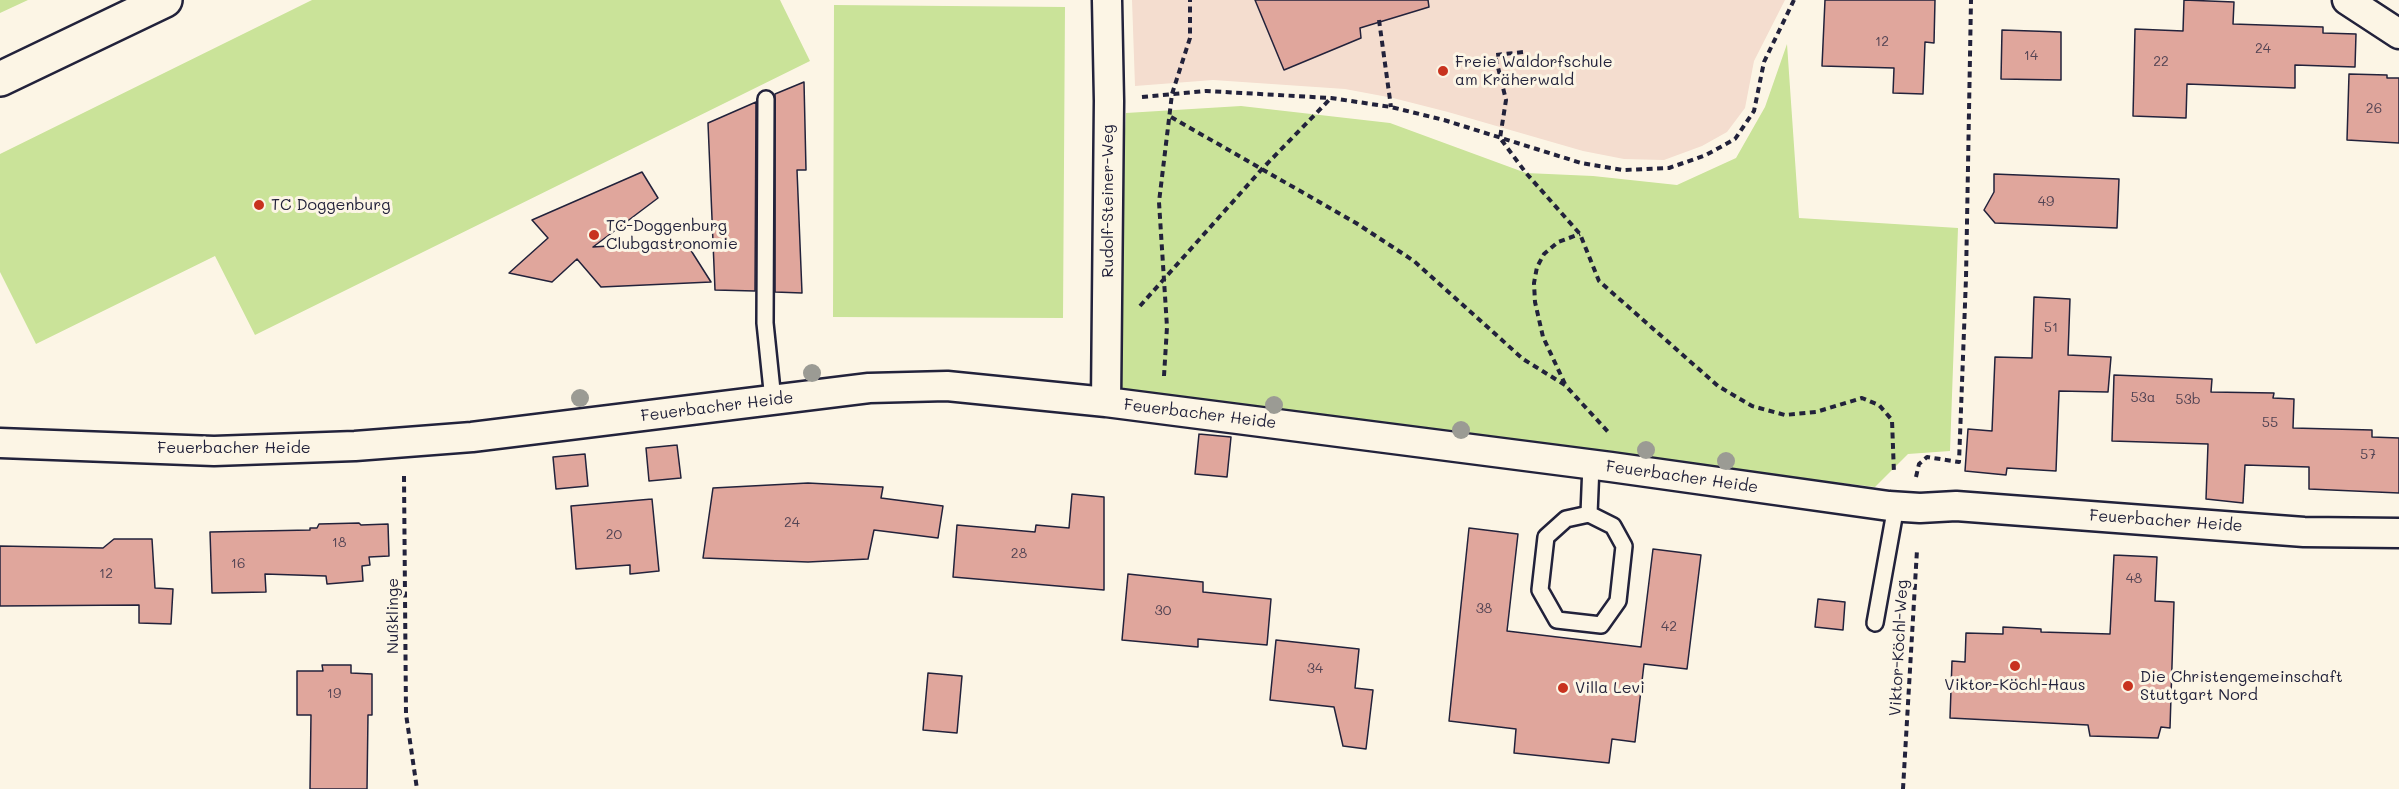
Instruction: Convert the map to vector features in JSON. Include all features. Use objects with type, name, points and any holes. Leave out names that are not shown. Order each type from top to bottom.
[{"type":"main road","points":[[0,79],[165,0]]},
{"type":"street","name":"Rudolf-Steiner-Weg","points":[[1106,402],[1107,0]]},
{"type":"street","points":[[2347,0],[2399,34]]},
{"type":"street","name":"Feuerbacher Heide","points":[[0,443],[214,451],[404,442],[472,437],[869,388],[947,386],[1106,402],[1901,507],[1956,506],[2304,532],[2399,533]]},
{"type":"lane","points":[[766,99],[765,323],[772,400]]},
{"type":"lane","points":[[1589,514],[1601,466]]},
{"type":"lane","points":[[1875,623],[1901,507]]},
{"type":"lane","points":[[1589,514],[1613,526],[1624,546],[1618,601],[1601,626],[1557,620],[1540,590],[1546,537],[1566,519],[1589,514]]},
{"type":"path","points":[[1163,383],[1167,327],[1162,282],[1159,202],[1172,94],[1190,38],[1190,0]]},
{"type":"path","points":[[1108,101],[1206,91],[1330,98],[1391,107],[1444,120],[1581,164],[1623,170],[1669,168],[1706,155],[1735,139],[1754,111],[1764,62],[1794,0]]},
{"type":"path","points":[[1916,477],[1919,464],[1927,458],[1959,462],[1966,278],[1971,0]]},
{"type":"path","points":[[1378,20],[1391,107]]},
{"type":"path","points":[[1500,138],[1506,100],[1495,55],[1523,52]]},
{"type":"path","points":[[1107,342],[1262,169],[1330,98]]},
{"type":"path","points":[[1171,117],[1356,223],[1414,261],[1523,359],[1565,385],[1615,440],[1601,466]]},
{"type":"path","name":"Viktor-Köchl-Weg","points":[[1500,138],[1526,174],[1580,234],[1599,281],[1718,386],[1752,406],[1785,415],[1816,412],[1862,398],[1879,405],[1892,420],[1894,475],[1901,507],[1902,789]]},
{"type":"path","points":[[1565,385],[1543,337],[1535,302],[1534,283],[1537,267],[1544,254],[1558,242],[1580,234]]},
{"type":"path","name":"Nußklinge","points":[[404,442],[406,714],[417,789]]},
{"type":"shaded area","name":"Freie Waldorfschule am Kräherwald","points":[[1132,0],[1785,0],[1754,61],[1745,108],[1727,132],[1702,146],[1664,160],[1624,159],[1583,151],[1448,112],[1345,89],[1213,80],[1135,86]]},
{"type":"green space","points":[[0,0],[28,0],[0,13]]},
{"type":"green space","name":"TC Doggenburg","points":[[312,0],[780,0],[810,61],[255,335],[215,256],[36,344],[0,272],[0,154]]},
{"type":"green space","points":[[834,5],[1065,7],[1063,318],[833,317]]},
{"type":"green space","points":[[1787,44],[1799,218],[1958,228],[1950,451],[1908,454],[1875,487],[1110,396],[1126,113],[1241,106],[1390,123],[1526,173],[1593,176],[1677,185],[1736,158],[1765,107]]},
{"type":"building","points":[[1255,0],[1428,0],[1429,7],[1360,28],[1361,38],[1284,70]]},
{"type":"building","points":[[1825,0],[1935,0],[1934,43],[1925,42],[1923,94],[1893,93],[1894,68],[1822,66]]},
{"type":"building","points":[[2184,0],[2234,2],[2233,24],[2323,27],[2323,33],[2356,34],[2355,67],[2295,65],[2295,88],[2187,84],[2186,118],[2133,116],[2135,29],[2183,31]]},
{"type":"building","points":[[2002,30],[2061,32],[2061,80],[2001,79]]},
{"type":"building","points":[[2349,74],[2387,75],[2387,78],[2399,78],[2399,143],[2347,140]]},
{"type":"building","points":[[804,82],[806,170],[797,170],[802,293],[775,292],[775,94]]},
{"type":"building","points":[[756,102],[755,291],[715,290],[708,123]]},
{"type":"building","points":[[642,172],[658,198],[593,247],[685,241],[711,282],[601,287],[577,259],[552,282],[509,273],[548,238],[532,220]]},
{"type":"building","points":[[1994,174],[2119,179],[2117,228],[1995,223],[1984,210],[1994,192]]},
{"type":"building","points":[[2034,297],[2070,299],[2068,355],[2111,357],[2108,392],[2059,391],[2056,471],[2007,468],[2006,475],[1965,471],[1968,429],[1992,431],[1995,357],[2032,358]]},
{"type":"building","points":[[2114,375],[2212,379],[2211,392],[2274,393],[2273,398],[2294,399],[2293,428],[2372,430],[2372,437],[2399,438],[2399,493],[2309,489],[2309,467],[2245,465],[2243,503],[2206,499],[2208,444],[2112,441]]},
{"type":"building","points":[[1199,434],[1231,437],[1227,477],[1195,474]]},
{"type":"building","points":[[677,445],[681,478],[649,481],[646,448]]},
{"type":"building","points":[[585,454],[588,486],[556,489],[553,457]]},
{"type":"building","points":[[808,483],[883,487],[881,498],[943,506],[938,538],[874,530],[868,559],[808,562],[703,558],[713,488]]},
{"type":"building","points":[[1072,494],[1104,497],[1104,590],[953,577],[957,525],[1035,532],[1036,525],[1069,528]]},
{"type":"building","points":[[652,499],[659,571],[630,574],[630,565],[576,569],[571,506]]},
{"type":"building","points":[[359,523],[361,525],[388,524],[389,556],[369,557],[370,565],[362,566],[363,581],[327,584],[326,576],[265,574],[266,592],[212,593],[210,532],[310,530],[310,528],[317,528],[319,524]]},
{"type":"building","points":[[1469,528],[1518,534],[1507,631],[1641,647],[1653,549],[1701,555],[1687,669],[1644,664],[1635,742],[1612,739],[1609,763],[1514,753],[1516,729],[1449,721]]},
{"type":"building","points":[[114,539],[152,539],[155,588],[173,589],[171,624],[139,623],[139,605],[0,606],[0,546],[103,548]]},
{"type":"building","points":[[2114,555],[2157,557],[2155,601],[2174,602],[2170,728],[2161,727],[2158,738],[2090,736],[2088,725],[1950,718],[1952,661],[1965,662],[1966,633],[2003,634],[2003,627],[2041,629],[2041,632],[2110,634]]},
{"type":"building","points":[[1128,574],[1203,582],[1203,592],[1271,599],[1267,645],[1198,639],[1198,647],[1122,640]]},
{"type":"building","points":[[1818,599],[1845,602],[1843,630],[1815,627]]},
{"type":"building","points":[[1276,640],[1359,649],[1355,688],[1373,690],[1366,749],[1343,746],[1334,707],[1270,700]]},
{"type":"building","points":[[322,665],[351,665],[351,673],[372,674],[372,715],[368,715],[367,789],[310,789],[311,715],[297,715],[297,671],[323,671]]},
{"type":"building","points":[[928,673],[962,676],[957,733],[923,730]]},
{"type":"place","name":"Freie Waldorfschule am Kräherwald","points":[[1443,71]]},
{"type":"place","name":"TC Doggenburg","points":[[259,205]]},
{"type":"place","name":"TC-Doggenburg Clubgastronomie","points":[[594,235]]},
{"type":"place","name":"Viktor-Köchl-Haus","points":[[2015,666]]},
{"type":"place","name":"Die Christengemeinschaft Stuttgart Nord","points":[[2128,686]]},
{"type":"place","name":"Villa Levi","points":[[1563,688]]}]
